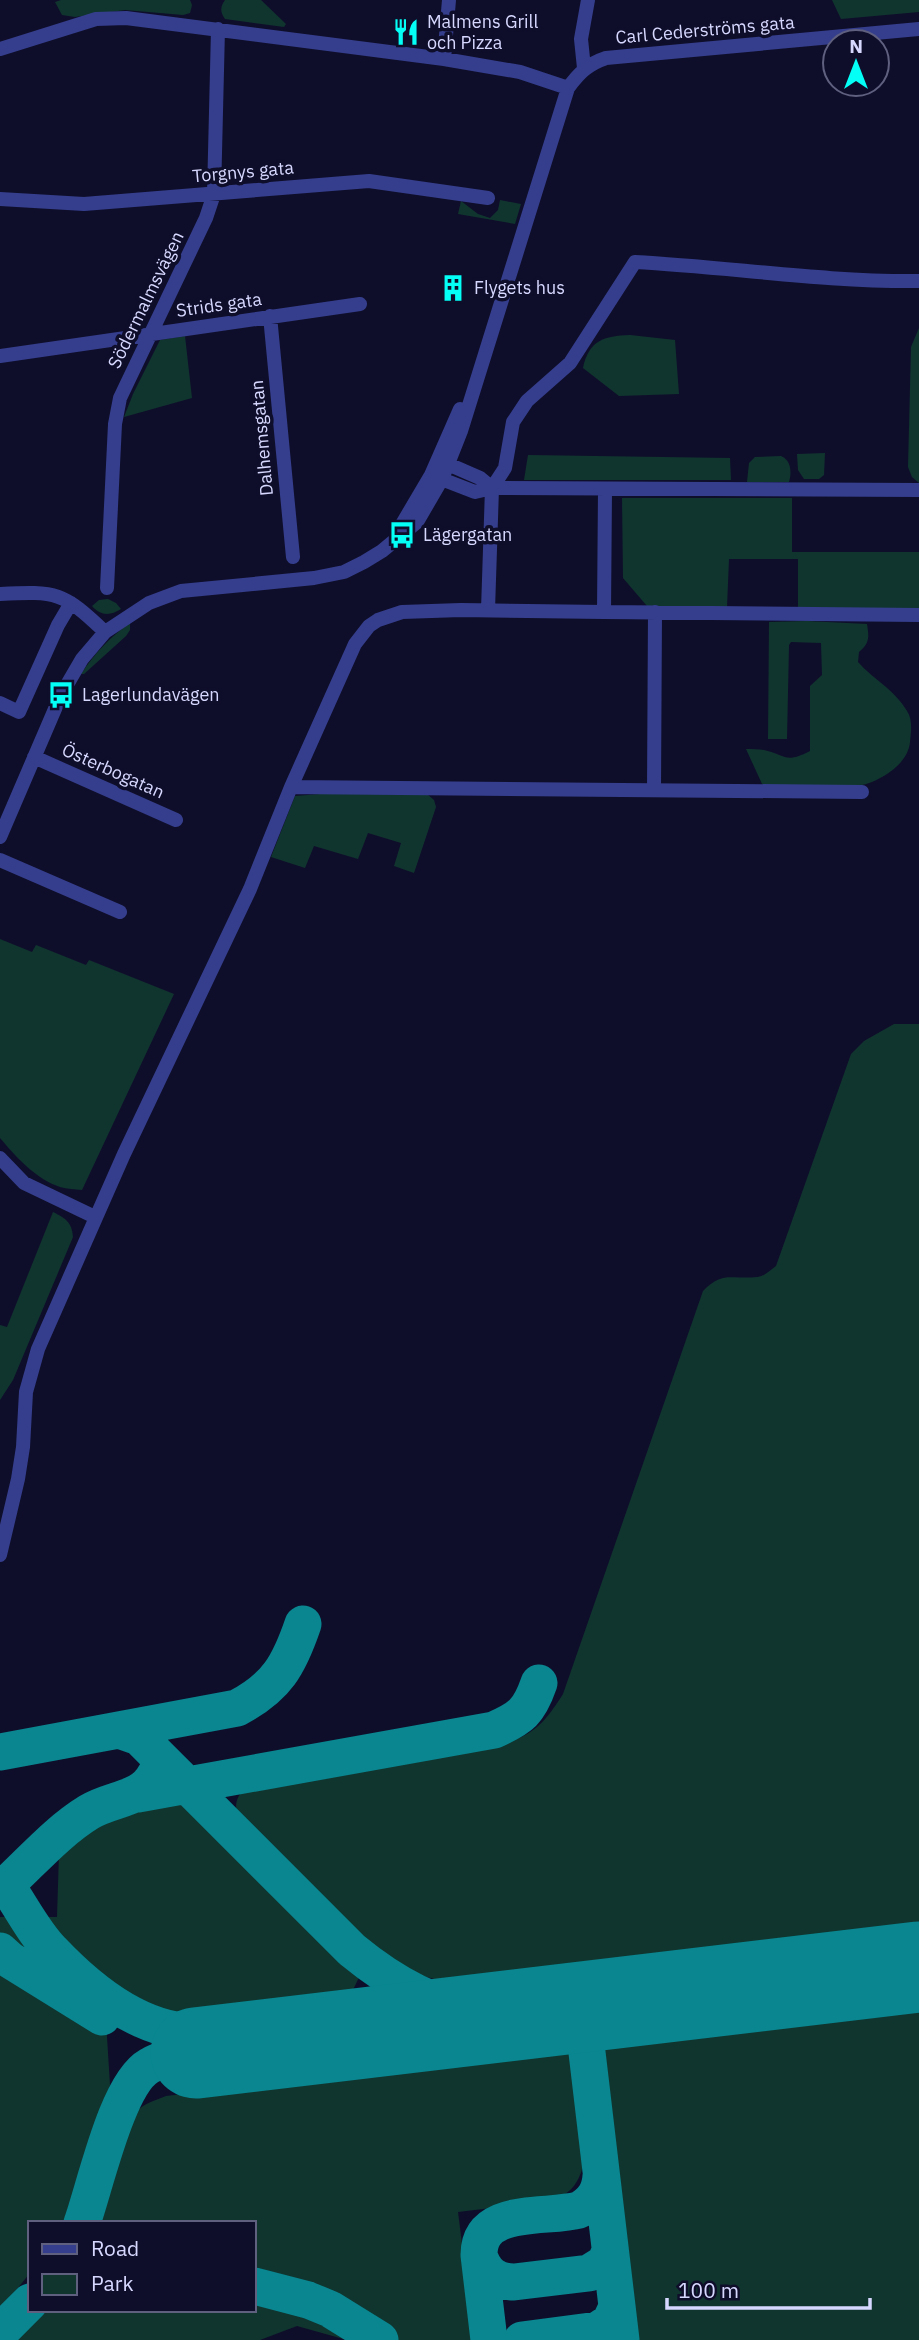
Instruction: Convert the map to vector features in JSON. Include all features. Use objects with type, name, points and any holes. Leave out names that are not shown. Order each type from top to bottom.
[{"type":"street","points":[[444,59],[449,0]]},
{"type":"street","points":[[0,837],[66,686],[82,659],[105,632],[149,603],[181,591],[314,578],[344,572],[382,551],[437,477],[483,358],[568,88],[584,68],[580,39],[587,0]]},
{"type":"street","points":[[0,49],[96,19],[112,18],[444,59],[520,72],[568,88]]},
{"type":"street","name":"Södermalmsvägen","points":[[107,588],[117,411],[125,387],[215,194],[218,29]]},
{"type":"street","name":"Carl Cederströms gata","points":[[584,68],[606,58],[919,29]]},
{"type":"street","name":"Torgnys gata","points":[[0,199],[84,204],[369,181],[488,198]]},
{"type":"street","points":[[488,610],[492,488],[505,468],[513,422],[527,401],[570,363],[635,262],[702,265],[853,280],[919,281]]},
{"type":"street","name":"Strids gata","points":[[0,356],[360,304]]},
{"type":"street","name":"Dalhemsgatan","points":[[270,316],[293,557]]},
{"type":"street","points":[[443,461],[481,478],[492,488]]},
{"type":"street","points":[[437,477],[475,492],[492,488],[919,489]]},
{"type":"street","points":[[604,612],[605,490]]},
{"type":"street","points":[[1,597],[49,593],[71,603],[105,632]]},
{"type":"street","points":[[0,703],[19,712],[58,625],[71,603]]},
{"type":"street","points":[[0,1555],[23,1447],[26,1392],[31,1369],[50,1318],[250,889],[291,787],[355,644],[369,626],[402,612],[488,610],[919,615]]},
{"type":"street","points":[[654,790],[655,612]]},
{"type":"street","name":"Österbogatan","points":[[34,757],[176,820]]},
{"type":"street","points":[[291,787],[862,792]]},
{"type":"street","points":[[0,860],[120,912]]},
{"type":"street","points":[[0,1158],[24,1183],[95,1217]]},
{"type":"green space","points":[[190,0],[192,5],[190,13],[183,15],[125,10],[75,17],[62,15],[55,2]]},
{"type":"green space","points":[[225,0],[261,0],[286,24],[284,27],[225,19],[221,10]]},
{"type":"green space","points":[[832,0],[919,0],[919,12],[841,19]]},
{"type":"green space","points":[[500,200],[521,204],[515,224],[458,214],[461,201],[478,214],[490,218],[498,210]]},
{"type":"green space","points":[[919,328],[919,483],[912,477],[908,467],[911,347]]},
{"type":"green space","points":[[630,335],[675,340],[679,394],[619,396],[583,368],[589,351],[599,341]]},
{"type":"green space","points":[[185,336],[192,398],[124,417],[160,340]]},
{"type":"green space","points":[[825,453],[824,475],[819,479],[804,479],[798,470],[797,454]]},
{"type":"green space","points":[[528,455],[730,458],[731,480],[524,480]]},
{"type":"green space","points":[[781,456],[787,460],[790,467],[789,482],[747,482],[749,463],[755,457]]},
{"type":"green space","points":[[622,498],[792,498],[792,552],[919,552],[919,608],[798,608],[798,559],[729,559],[727,607],[647,606],[623,578]]},
{"type":"green space","points":[[108,599],[121,609],[106,614],[92,606],[99,600]]},
{"type":"green space","points":[[769,622],[867,624],[868,639],[859,652],[858,662],[896,697],[909,715],[911,734],[905,757],[888,774],[866,784],[816,788],[763,786],[746,749],[764,750],[790,758],[810,751],[810,686],[822,675],[821,643],[791,642],[789,645],[787,739],[768,739]]},
{"type":"green space","points":[[130,623],[126,636],[81,674],[103,646]]},
{"type":"green space","points":[[332,793],[427,794],[434,800],[436,807],[414,873],[394,866],[401,843],[368,833],[358,859],[314,846],[305,868],[271,857],[295,796]]},
{"type":"green space","points":[[0,939],[32,952],[36,945],[86,965],[89,960],[174,994],[82,1190],[60,1187],[43,1179],[20,1160],[0,1138]]},
{"type":"green space","points":[[894,1024],[919,1024],[919,1924],[442,1981],[404,1971],[379,1959],[239,1821],[236,1807],[240,1795],[246,1787],[505,1744],[533,1730],[551,1712],[563,1694],[703,1291],[716,1280],[728,1277],[760,1277],[776,1266],[851,1054],[864,1041]]},
{"type":"green space","points":[[53,1212],[67,1221],[73,1237],[13,1380],[0,1400],[0,1325],[7,1327]]},
{"type":"green space","points":[[176,1799],[203,1813],[362,1971],[352,1992],[106,2021],[110,2085],[71,2221],[28,2221],[28,2275],[0,2310],[0,1917],[57,1917],[59,1854],[69,1842],[107,1814],[152,1801]]},
{"type":"green space","points":[[919,2008],[919,2340],[637,2340],[615,2159],[584,2162],[573,2187],[549,2201],[458,2212],[474,2340],[347,2340],[297,2326],[260,2340],[9,2340],[39,2312],[256,2312],[256,2221],[100,2221],[97,2209],[99,2197],[106,2171],[124,2129],[140,2108],[166,2096]]},
{"type":"taxiway","points":[[0,1752],[237,1708],[262,1692],[280,1674],[303,1624]]},
{"type":"taxiway","points":[[138,1794],[494,1730],[523,1713],[532,1701],[539,1683]]},
{"type":"taxiway","points":[[119,1730],[139,1737],[368,1963],[400,1984],[432,2000],[488,2018]]},
{"type":"taxiway","points":[[0,1885],[6,1885],[56,1837],[89,1812],[134,1794],[155,1775]]},
{"type":"taxiway","points":[[6,1885],[45,1944],[82,1980],[134,2016],[173,2030],[193,2032]]},
{"type":"taxiway","points":[[0,1951],[10,1960],[102,2017]]},
{"type":"taxiway","points":[[621,2340],[586,2044],[600,2018],[625,2002]]},
{"type":"taxiway","points":[[83,2221],[117,2114],[137,2076],[154,2063],[196,2053]]},
{"type":"taxiway","points":[[489,2340],[479,2255],[482,2239],[490,2229],[502,2222],[532,2215],[579,2210],[595,2196],[601,2176]]},
{"type":"taxiway","points":[[479,2255],[484,2267],[492,2275],[514,2282],[589,2273],[605,2263],[610,2251]]},
{"type":"taxiway","points":[[256,2287],[308,2300],[330,2309],[380,2340]]},
{"type":"taxiway","points":[[0,2332],[28,2304]]},
{"type":"taxiway","points":[[522,2340],[598,2330],[610,2322],[617,2307]]},
{"type":"runway","points":[[196,2053],[919,1967]]},
{"type":"place","name":"Malmens Grill och Pizza","points":[[406,32]]},
{"type":"place","name":"Flygets hus","points":[[453,288]]},
{"type":"place","name":"Lägergatan","points":[[402,535]]},
{"type":"place","name":"Lagerlundavägen","points":[[61,695]]}]
